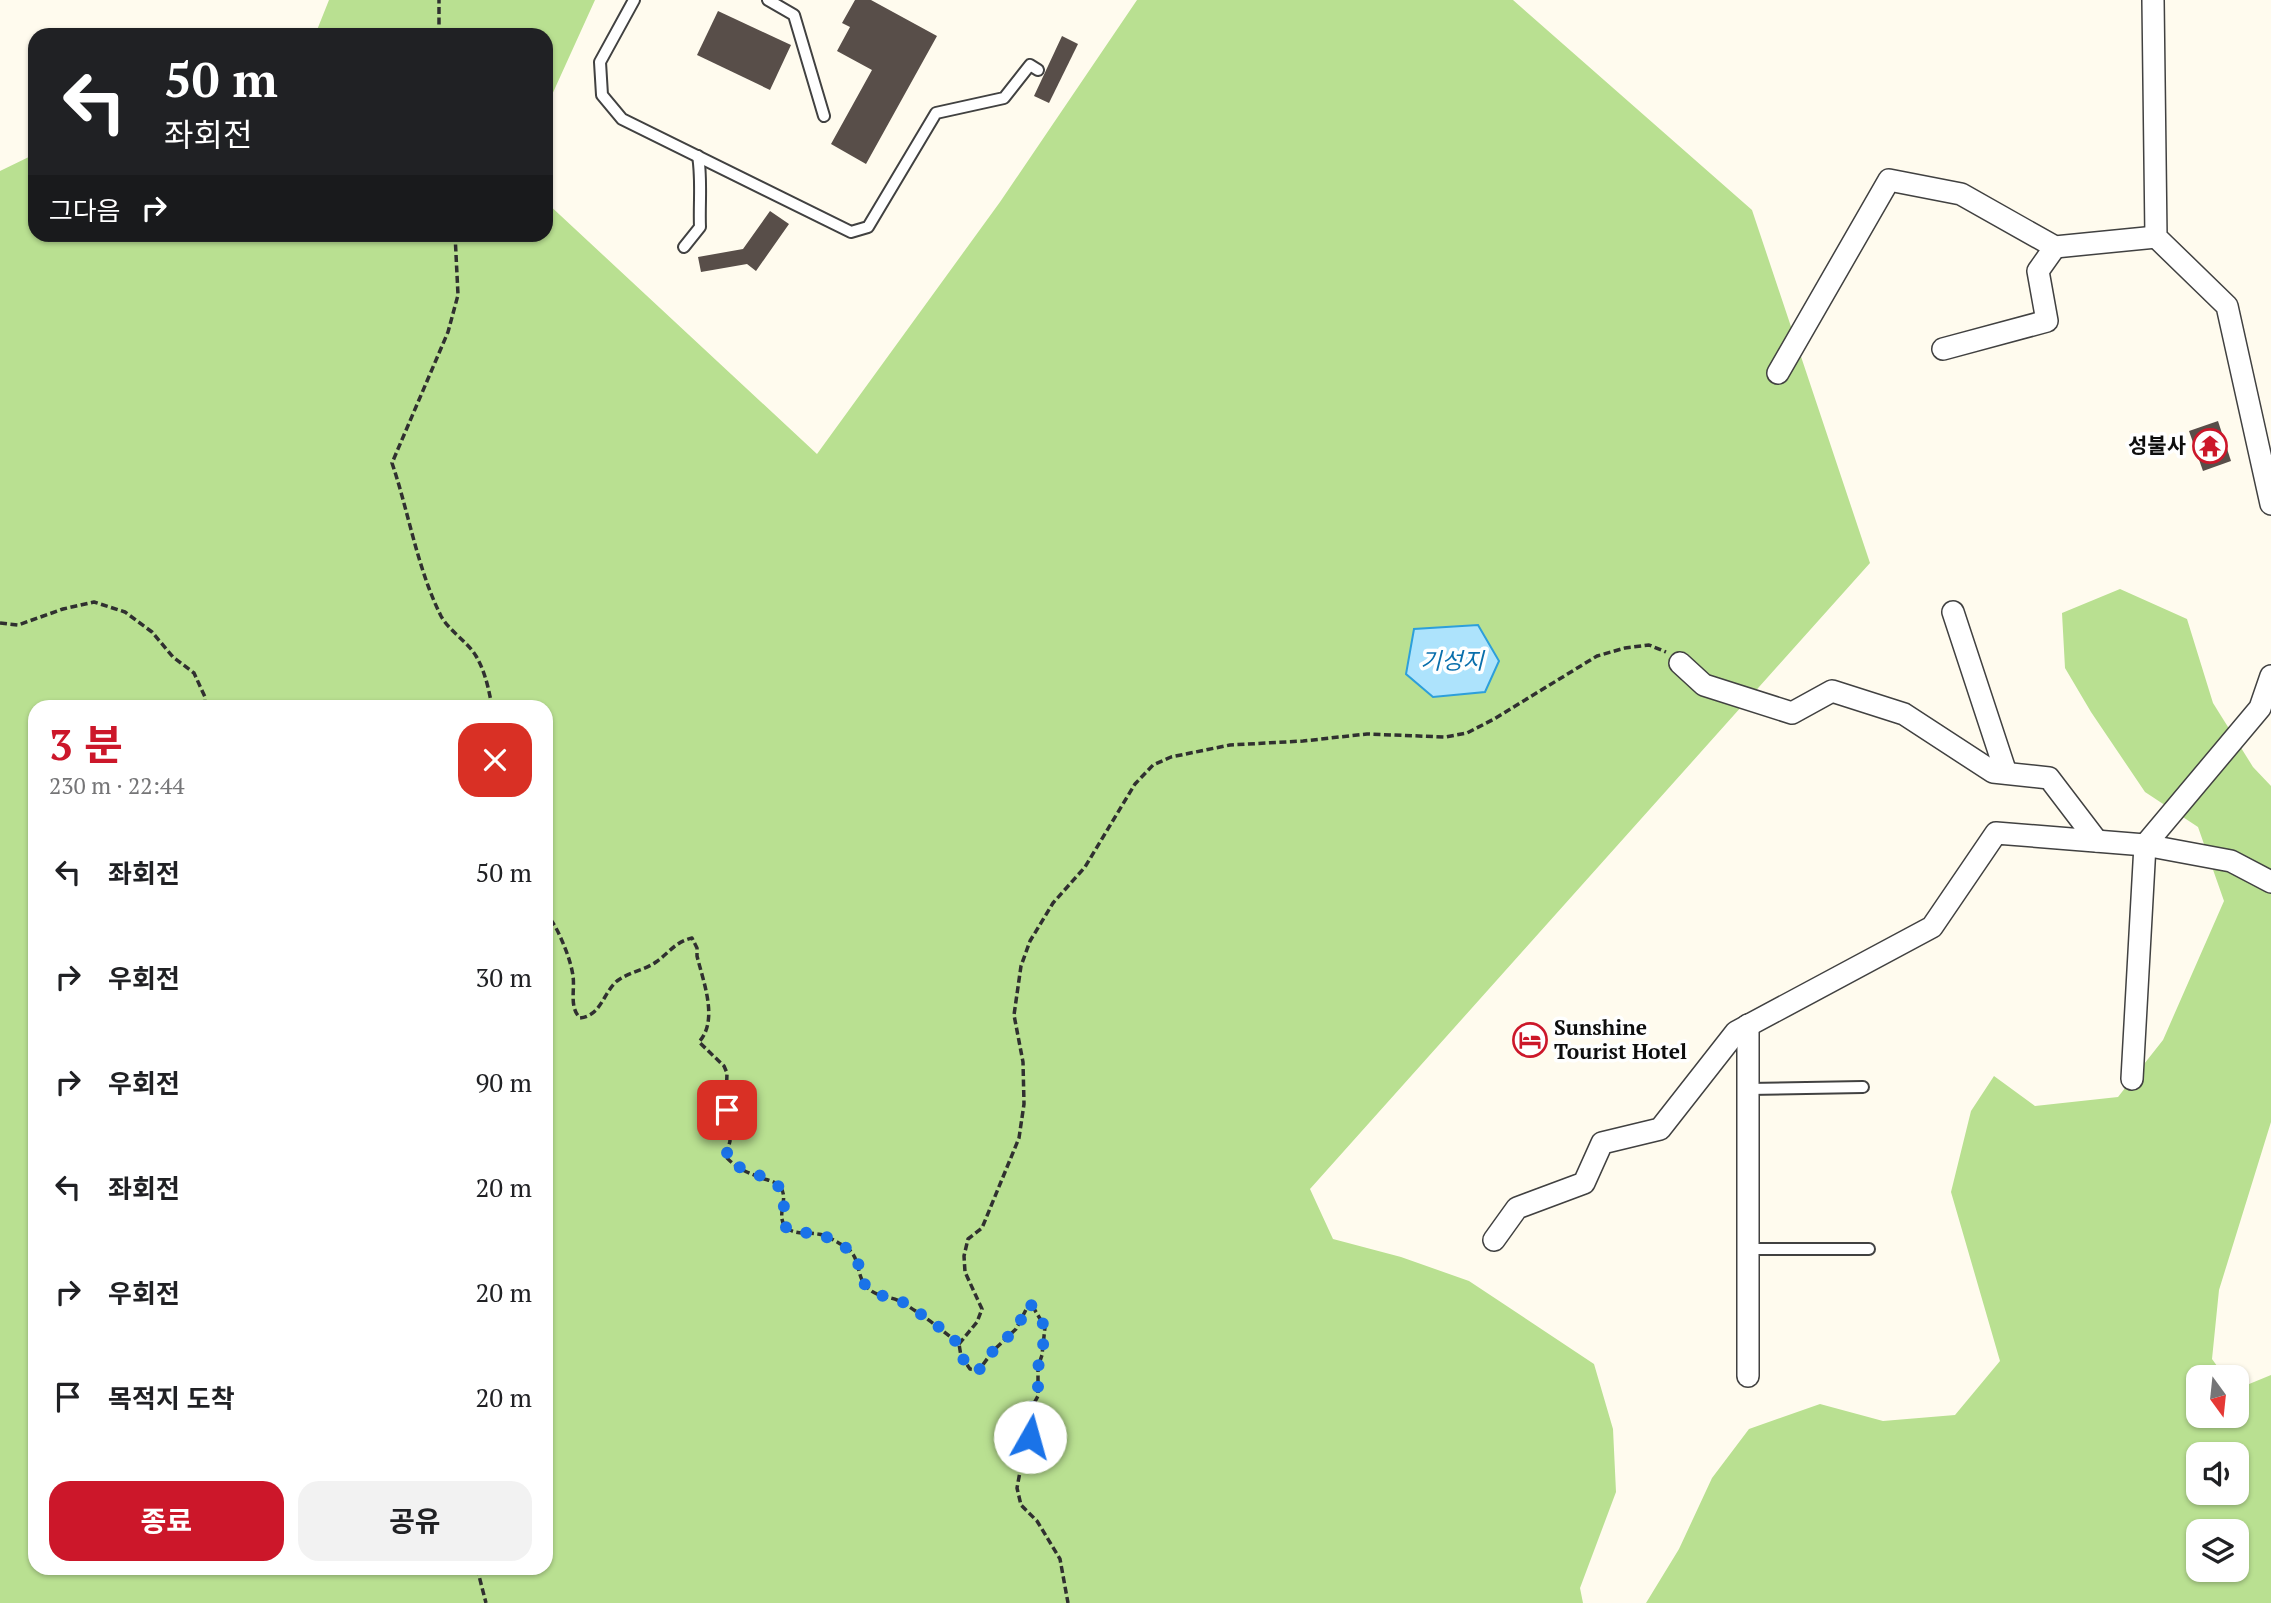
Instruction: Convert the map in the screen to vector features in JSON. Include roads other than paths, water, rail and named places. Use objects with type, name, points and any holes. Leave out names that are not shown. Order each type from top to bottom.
[{"type":"street","points":[[2152,0],[2156,237],[2227,306],[2271,504]]},
{"type":"street","points":[[1778,373],[1889,180],[1961,194],[2055,247],[2156,237]]},
{"type":"street","points":[[1943,349],[2047,321],[2039,271],[2055,247]]},
{"type":"street","points":[[1953,612],[2006,773]]},
{"type":"street","points":[[1680,663],[1704,685],[1792,713],[1832,691],[1905,714],[1993,772],[2049,778],[2097,841]]},
{"type":"street","points":[[2132,1079],[2145,845],[2260,708],[2271,676]]},
{"type":"street","points":[[1493,1240],[1517,1208],[1584,1183],[1602,1143],[1660,1129],[1735,1032],[1932,927],[1996,834],[2145,845],[2231,861],[2271,883]]},
{"type":"street","points":[[1748,1026],[1748,1376]]},
{"type":"lane","points":[[634,0],[600,62],[601,95],[622,119],[851,233],[868,227],[936,113],[1004,98],[1030,65],[1038,70]]},
{"type":"lane","points":[[768,0],[794,15],[824,116]]},
{"type":"lane","points":[[684,247],[700,227],[698,195],[701,171],[698,156]]},
{"type":"lane","points":[[1748,1089],[1863,1087]]},
{"type":"lane","points":[[1748,1249],[1869,1249]]},
{"type":"water","name":"기성지","points":[[1478,625],[1499,661],[1485,692],[1433,697],[1406,674],[1414,629]]},
{"type":"place","name":"성불사","points":[[2210,446]]},
{"type":"place","name":"Sunshine Tourist Hotel","points":[[1530,1040]]}]
